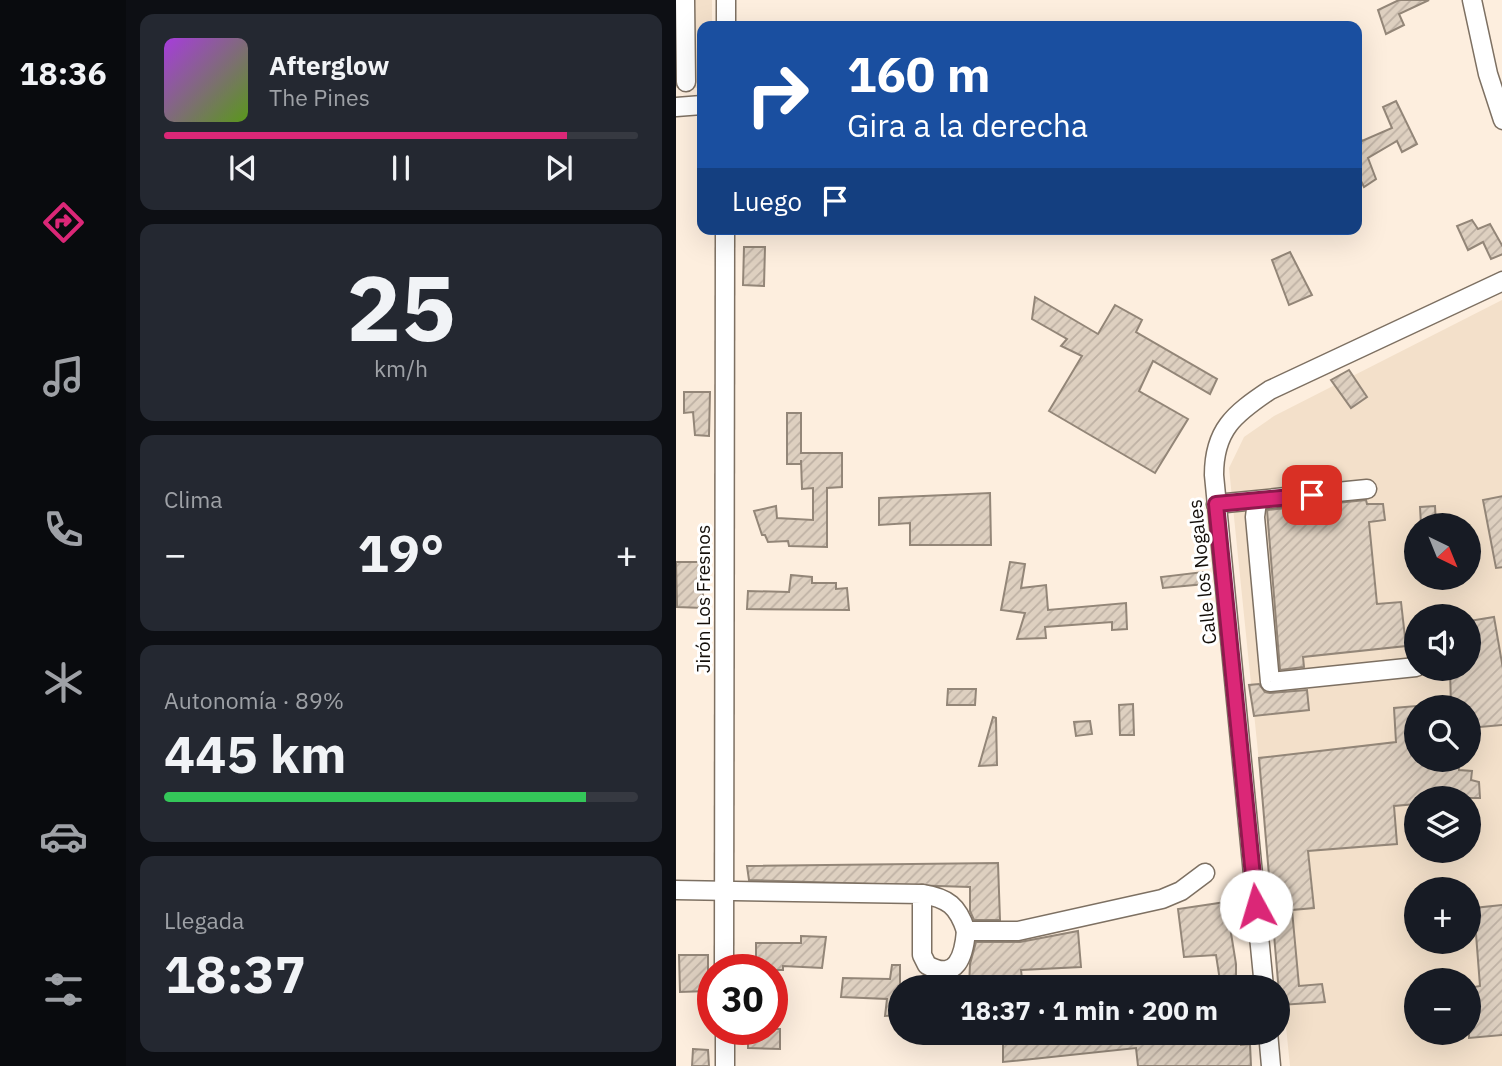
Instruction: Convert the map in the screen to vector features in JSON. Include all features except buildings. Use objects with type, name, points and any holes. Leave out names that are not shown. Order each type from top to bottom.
[{"type":"street","points":[[685,0],[686,82]]},
{"type":"street","points":[[726,0],[726,21]]},
{"type":"street","points":[[1472,0],[1488,74],[1503,120]]},
{"type":"street","points":[[676,107],[697,105]]},
{"type":"street","name":"Jirón Los Fresnos","points":[[724,954],[725,235]]},
{"type":"street","name":"Calle los Nogales","points":[[1263,975],[1216,504],[1214,451],[1224,429],[1240,411],[1270,390],[1503,281]]},
{"type":"street","points":[[1216,504],[1367,489]]},
{"type":"street","points":[[1257,501],[1255,517],[1270,682],[1404,668]]},
{"type":"street","points":[[966,931],[1018,931],[1162,899],[1181,891],[1205,873]]},
{"type":"street","points":[[676,890],[922,894],[948,900],[960,911],[966,931],[965,954],[958,964],[947,970],[927,965],[922,955],[922,894]]},
{"type":"street","points":[[725,1045],[726,1066]]},
{"type":"street","points":[[1270,1045],[1272,1066]]},
{"type":"shaded area","points":[[676,0],[712,0],[712,21],[697,21],[697,88],[676,88]]},
{"type":"shaded area","points":[[1502,300],[1502,1066],[1290,1066],[1288,1045],[1290,1045],[1290,975],[1281,975],[1229,468],[1244,437],[1274,416]]},
{"type":"route","points":[[1256,906],[1216,504],[1312,495]]}]
